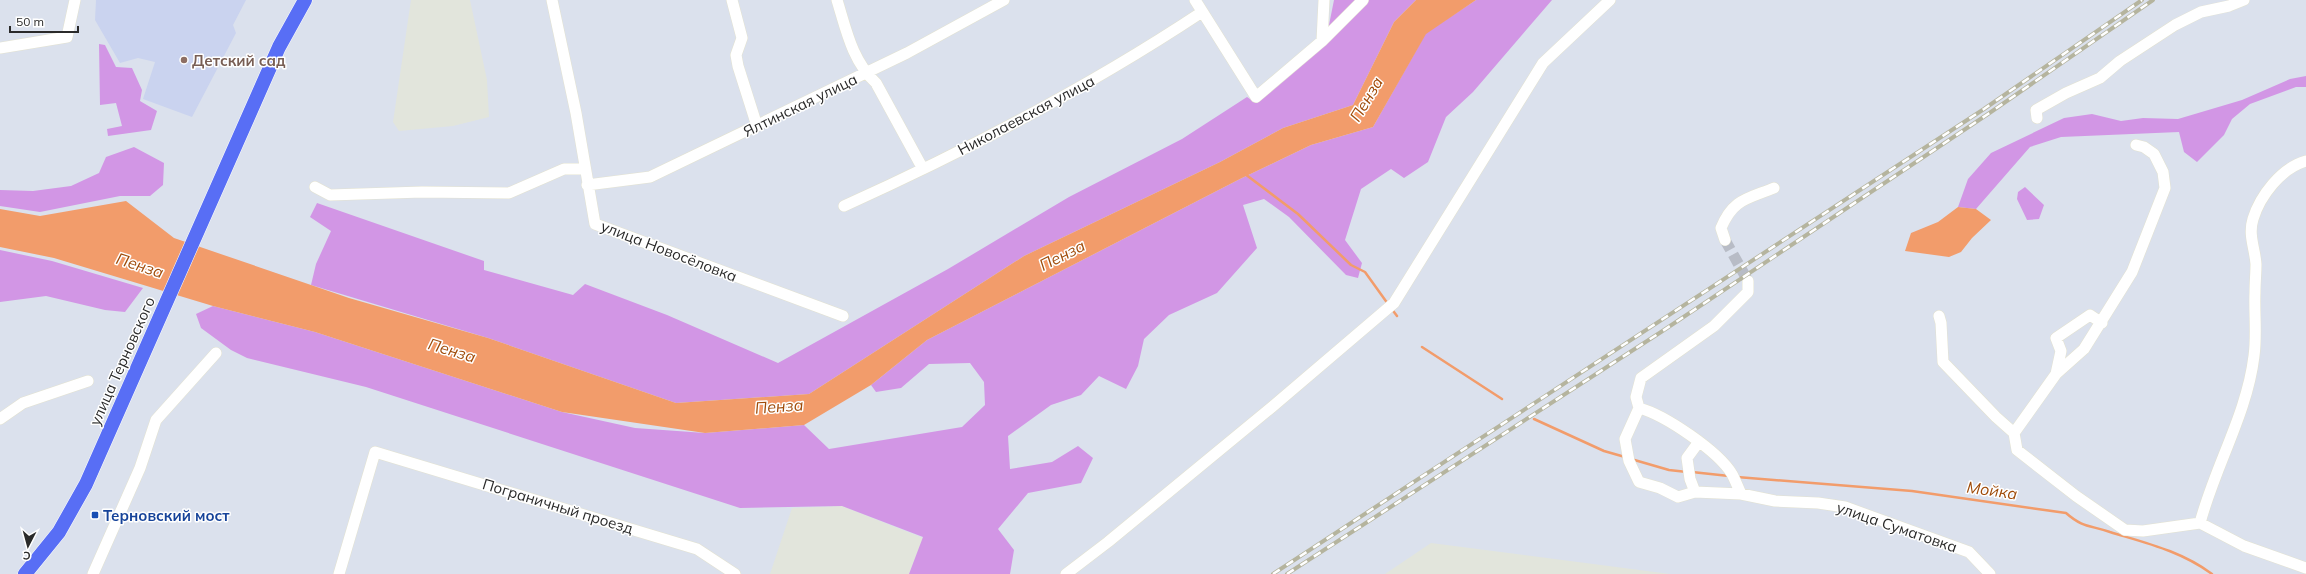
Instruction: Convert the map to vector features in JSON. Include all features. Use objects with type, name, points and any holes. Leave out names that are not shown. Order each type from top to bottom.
[{"type":"main road","name":"улица Терновского","points":[[25,574],[60,532],[86,484],[279,47],[305,0]]},
{"type":"street","points":[[0,48],[66,37],[75,0]]},
{"type":"street","name":"улица Новосёловка","points":[[552,0],[576,113],[584,169],[595,224],[843,316]]},
{"type":"street","points":[[732,0],[742,38],[736,55],[738,66],[757,126]]},
{"type":"street","points":[[837,0],[856,57],[865,73],[876,83],[922,169]]},
{"type":"street","name":"Ялтинская улица","points":[[587,185],[650,177],[865,73],[1004,0]]},
{"type":"street","points":[[1195,0],[1256,97],[1322,41],[1363,0]]},
{"type":"street","points":[[1322,41],[1324,0]]},
{"type":"street","points":[[1066,574],[1114,537],[1394,303],[1543,62],[1610,0]]},
{"type":"street","points":[[2037,118],[2036,110],[2066,93],[2100,78],[2120,61],[2175,26],[2201,12],[2229,6],[2244,0]]},
{"type":"street","name":"Николаевская улица","points":[[844,206],[998,131],[1136,55],[1202,12]]},
{"type":"street","points":[[2014,433],[2056,374],[2084,349],[2102,323],[2132,272],[2165,188],[2163,172],[2154,154],[2144,147],[2136,145]]},
{"type":"street","points":[[2200,523],[2208,493],[2247,394],[2254,355],[2256,324],[2256,264],[2251,241],[2252,221],[2261,199],[2295,164],[2306,161]]},
{"type":"street","points":[[315,187],[330,195],[422,192],[509,193],[544,176],[564,169],[584,169]]},
{"type":"street","points":[[1725,240],[1721,228],[1728,213],[1739,202],[1774,188]]},
{"type":"street","points":[[1741,494],[1731,473],[1717,456],[1655,413],[1639,408],[1636,397],[1641,378],[1714,326],[1748,292],[1748,281]]},
{"type":"street","points":[[2056,374],[2061,351],[2056,338],[2090,315],[2102,323]]},
{"type":"street","points":[[1939,316],[1941,323],[1943,362],[1996,417],[2014,433],[2017,450],[2070,492],[2125,530],[2143,531],[2200,523],[2244,546],[2306,568]]},
{"type":"street","points":[[93,574],[140,468],[156,420],[216,353]]},
{"type":"street","name":"улица Терновского","points":[[0,419],[23,404],[88,381]]},
{"type":"street","name":"улица Суматовка","points":[[1639,408],[1625,439],[1629,461],[1638,482],[1660,488],[1678,497],[1695,492],[1741,494],[1775,501],[1818,503],[1845,507],[1969,552],[1990,574]]},
{"type":"street","points":[[1695,492],[1690,479],[1687,458],[1698,443]]},
{"type":"street","name":"Пограничный проезд","points":[[339,574],[375,452],[697,549],[735,574]]},
{"type":"shaded area","name":"Детский сад","points":[[96,0],[246,0],[233,25],[236,33],[192,117],[143,99],[155,62],[138,58],[120,63],[95,20]]},
{"type":"shaded area","points":[[411,0],[470,0],[487,80],[489,117],[453,126],[399,131],[393,122]]},
{"type":"shaded area","points":[[1334,0],[1416,0],[1394,22],[1353,105],[1283,128],[1220,162],[1024,256],[809,394],[676,403],[488,338],[311,285],[316,264],[331,231],[310,217],[317,203],[484,261],[484,270],[573,295],[585,284],[667,315],[778,363],[948,269],[1069,197],[1182,139],[1247,97],[1256,103],[1325,45]]},
{"type":"shaded area","points":[[1476,0],[1552,0],[1473,92],[1446,117],[1428,162],[1404,178],[1391,169],[1361,189],[1345,240],[1362,263],[1358,278],[1346,275],[1289,217],[1264,199],[1243,205],[1257,248],[1217,293],[1169,315],[1144,339],[1138,366],[1126,389],[1099,376],[1081,395],[1051,405],[1008,436],[1010,469],[1052,462],[1078,446],[1093,458],[1081,483],[1028,493],[998,529],[1014,550],[1010,574],[909,574],[923,537],[842,506],[740,508],[366,387],[247,358],[231,350],[201,328],[196,314],[213,306],[315,332],[562,412],[635,428],[705,433],[804,425],[829,449],[962,427],[985,405],[984,382],[970,363],[929,364],[901,388],[876,392],[871,385],[927,340],[1240,179],[1311,145],[1373,127],[1426,33]]},
{"type":"shaded area","points":[[99,44],[105,45],[116,67],[132,68],[142,90],[140,101],[157,111],[151,130],[108,136],[107,129],[122,126],[116,103],[100,105]]},
{"type":"shaded area","points":[[2306,76],[2306,87],[2296,87],[2250,104],[2232,119],[2224,135],[2197,162],[2184,152],[2179,132],[2061,137],[2030,147],[1976,209],[1958,207],[1968,179],[1991,153],[2064,118],[2092,114],[2121,121],[2143,118],[2178,119],[2242,100],[2290,79]]},
{"type":"shaded area","points":[[134,147],[164,163],[163,185],[150,196],[120,196],[40,212],[0,206],[0,190],[33,191],[71,186],[99,173],[106,157]]},
{"type":"shaded area","points":[[2025,187],[2044,205],[2039,219],[2027,220],[2017,199],[2018,192]]},
{"type":"shaded area","points":[[0,250],[52,261],[143,288],[125,312],[105,310],[46,296],[0,302]]},
{"type":"shaded area","points":[[842,506],[923,538],[909,574],[770,574],[792,508]]},
{"type":"shaded area","points":[[1431,543],[1670,574],[1385,574]]},
{"type":"water","name":"Пенза","points":[[1416,0],[1476,0],[1426,34],[1373,127],[1311,145],[1240,179],[927,340],[871,385],[804,425],[705,433],[562,412],[315,332],[213,306],[54,258],[0,247],[0,209],[40,216],[126,201],[174,238],[349,298],[488,338],[676,403],[809,394],[1024,256],[1220,162],[1283,128],[1353,105],[1394,22]]},
{"type":"water","points":[[1958,207],[1976,209],[1991,220],[1972,238],[1961,252],[1949,257],[1905,251],[1911,233],[1938,222]]},
{"type":"waterway","points":[[1245,174],[1298,214],[1351,265],[1365,272],[1388,304]]},
{"type":"waterway","points":[[1391,308],[1397,316]]},
{"type":"waterway","points":[[1422,347],[1502,399]]},
{"type":"waterway","points":[[1534,419],[1604,451],[1625,457]]},
{"type":"waterway","points":[[1631,459],[1669,470],[1687,472]]},
{"type":"waterway","points":[[1692,472],[1729,476]]},
{"type":"waterway","name":"Мойка","points":[[1737,477],[1912,491],[2066,513],[2087,526],[2163,548],[2188,559],[2212,574]]},
{"type":"tunnel","points":[[1725,240],[1748,281]]},
{"type":"railway","points":[[1273,574],[1984,109],[2142,0]]},
{"type":"railway","points":[[1287,574],[1661,332],[1988,114],[2153,0]]},
{"type":"place","name":"Детский сад","points":[[184,60]]},
{"type":"place","name":"Терновский мост","points":[[95,515]]}]
